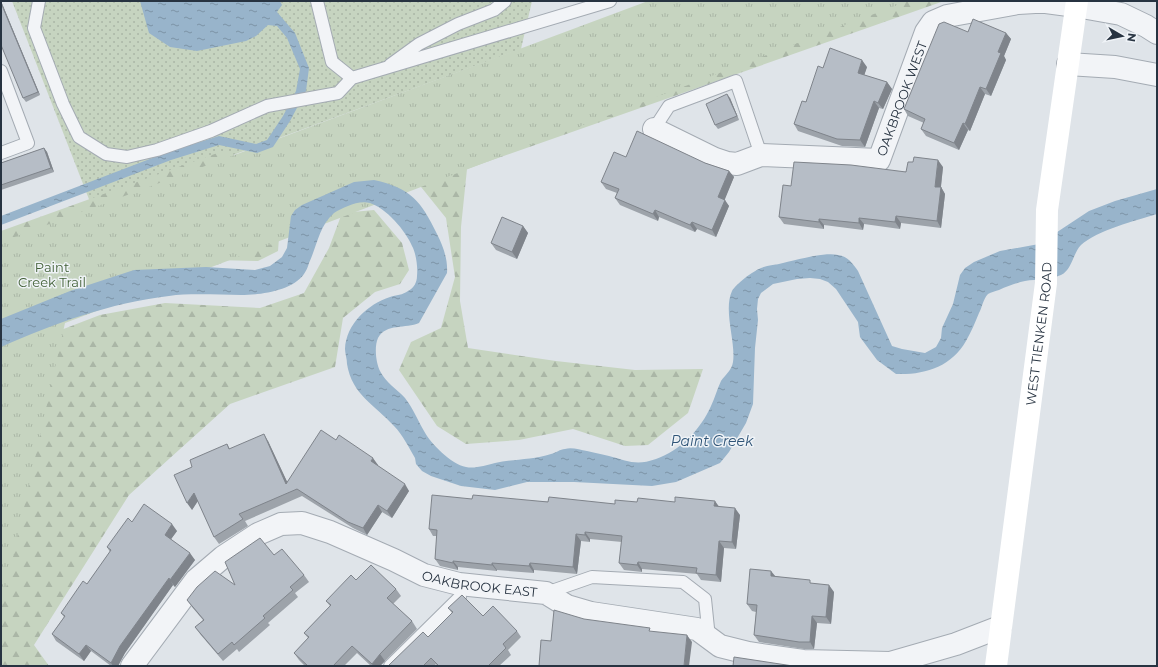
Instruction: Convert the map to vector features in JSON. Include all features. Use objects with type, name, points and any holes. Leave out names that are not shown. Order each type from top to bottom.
[{"type":"main road","name":"WEST TIENKEN ROAD","points":[[996,666],[1046,283],[1047,210],[1076,4]]},
{"type":"street","name":"OAKBROOK WEST","points":[[654,129],[715,159],[727,163],[737,164],[761,155],[879,160],[926,32],[934,22],[946,16],[1018,3],[1046,2],[1076,4]]},
{"type":"street","points":[[1076,4],[1121,14],[1157,33]]},
{"type":"street","points":[[1068,64],[1115,67],[1157,75]]},
{"type":"street","name":"OAKBROOK EAST","points":[[132,666],[196,580],[223,557],[258,534],[281,524],[302,523],[330,532],[424,575],[471,586],[546,593],[567,606],[591,613],[697,629],[720,646],[748,653],[803,661],[890,663],[956,644],[1000,627]]},
{"type":"lane","points":[[39,1],[34,28],[63,104],[79,137],[106,154],[127,157],[157,150],[212,131],[267,106],[338,93],[352,78],[610,1]]},
{"type":"lane","points":[[317,1],[332,62],[352,78]]},
{"type":"lane","points":[[382,70],[419,44],[458,24],[494,10],[505,1]]},
{"type":"lane","points":[[1,71],[28,143],[1,153]]},
{"type":"lane","points":[[654,129],[669,106],[736,81],[761,155]]},
{"type":"lane","points":[[546,593],[592,577],[683,582],[706,599],[709,638]]},
{"type":"lane","points":[[390,666],[471,586]]},
{"type":"green space","points":[[12,1],[532,1],[521,49],[92,207]]},
{"type":"green space","name":"Paint Creek Trail","points":[[648,1],[908,1],[65,323],[1,611],[1,242]]},
{"type":"green space","name":"Paint Creek Trail","points":[[721,1],[944,1],[467,169],[461,227],[460,301],[468,348],[556,361],[635,370],[703,369],[688,413],[648,445],[625,446],[573,429],[519,440],[466,444],[437,426],[399,370],[411,342],[441,328],[455,277],[446,218],[409,172],[280,225],[278,251],[258,261],[172,259],[1,312],[1,231],[223,151],[250,162]]},
{"type":"green space","points":[[374,210],[402,243],[409,270],[400,284],[375,292],[343,318],[335,367],[230,404],[129,495],[34,645],[49,666],[1,666],[1,353],[100,315],[165,303],[260,308],[304,293],[329,248],[342,213]]},
{"type":"water","points":[[140,1],[280,1],[282,5],[277,12],[295,33],[309,68],[306,91],[290,121],[273,147],[257,153],[219,145],[171,160],[1,225],[1,216],[168,152],[219,136],[256,144],[267,140],[283,116],[296,91],[300,69],[287,38],[277,26],[268,25],[256,36],[246,41],[197,51],[170,47],[149,33]]},
{"type":"water","name":"Paint Creek","points":[[374,180],[397,187],[406,192],[420,205],[426,213],[441,243],[445,253],[447,268],[447,273],[419,323],[391,328],[382,333],[378,338],[376,350],[379,368],[385,379],[408,402],[427,436],[436,447],[454,462],[473,468],[537,457],[568,448],[637,462],[656,459],[673,451],[689,438],[702,423],[707,415],[721,381],[732,365],[733,345],[729,307],[732,291],[745,278],[764,267],[818,255],[832,254],[845,257],[858,271],[892,346],[925,353],[936,347],[941,338],[942,328],[953,304],[960,275],[965,268],[974,262],[1000,251],[1039,244],[1089,211],[1115,201],[1157,189],[1157,214],[1117,226],[1088,240],[1078,248],[1065,273],[1057,277],[1030,280],[988,294],[970,334],[960,350],[945,363],[936,368],[917,373],[896,374],[877,360],[860,337],[858,322],[836,289],[828,282],[810,278],[773,284],[761,293],[758,299],[753,404],[746,423],[729,452],[720,463],[676,482],[652,486],[574,482],[527,482],[495,490],[461,486],[431,476],[422,471],[416,464],[415,458],[403,437],[359,392],[350,375],[347,364],[345,349],[346,340],[354,323],[366,310],[382,300],[410,290],[415,285],[417,278],[415,252],[409,240],[389,215],[370,203],[356,203],[342,208],[334,213],[329,218],[322,230],[304,274],[299,280],[284,288],[266,293],[249,295],[195,294],[147,299],[83,315],[1,347],[1,319],[70,291],[134,270],[206,267],[255,270],[270,266],[282,257],[287,248],[291,216],[295,210],[302,205],[354,182]]},
{"type":"building","points":[[1,3],[38,92],[23,98],[1,45]]},
{"type":"building","points":[[973,19],[1006,33],[998,52],[1001,53],[986,89],[980,87],[965,124],[963,123],[954,143],[921,129],[925,119],[904,109],[939,24],[944,22],[968,32]]},
{"type":"building","points":[[830,48],[862,60],[858,73],[887,82],[878,103],[874,101],[860,140],[837,139],[794,124],[802,101],[806,102],[818,66],[823,68]]},
{"type":"building","points":[[727,94],[737,116],[715,125],[706,104]]},
{"type":"building","points":[[637,131],[705,163],[729,171],[718,197],[725,200],[712,230],[692,222],[690,225],[655,210],[653,214],[615,198],[619,189],[601,182],[614,152],[626,157]]},
{"type":"building","points":[[44,148],[51,168],[1,185],[1,163]]},
{"type":"building","points":[[914,157],[938,160],[935,187],[941,187],[937,221],[896,216],[895,222],[859,218],[859,223],[819,219],[819,222],[779,217],[783,185],[791,186],[794,162],[851,165],[906,172],[908,162],[913,162]]},
{"type":"building","points":[[502,217],[523,226],[512,252],[491,243]]},
{"type":"building","points":[[321,430],[336,440],[339,435],[373,458],[371,461],[405,484],[387,511],[378,505],[363,528],[348,522],[297,489],[239,514],[243,519],[214,537],[194,493],[187,503],[174,475],[192,467],[190,460],[227,444],[229,449],[264,434],[286,484]]},
{"type":"building","points":[[432,495],[472,499],[473,495],[548,502],[549,497],[615,504],[615,500],[637,502],[638,498],[675,502],[675,497],[715,501],[714,506],[735,508],[732,542],[719,541],[716,575],[696,573],[697,568],[638,562],[637,565],[619,563],[622,536],[585,532],[585,535],[576,534],[573,567],[530,563],[529,566],[492,563],[492,565],[453,561],[453,563],[435,559],[437,530],[429,529]]},
{"type":"building","points":[[144,504],[172,524],[165,535],[190,553],[170,580],[169,578],[120,646],[111,663],[86,645],[79,654],[52,634],[65,616],[61,613],[83,581],[87,584],[111,550],[107,547],[128,518],[132,522]]},
{"type":"building","points":[[260,538],[274,555],[282,549],[304,575],[290,587],[293,590],[263,616],[265,618],[234,645],[232,642],[218,654],[195,627],[204,620],[187,600],[197,587],[215,571],[235,585],[225,562]]},
{"type":"building","points":[[371,565],[396,589],[387,598],[412,621],[372,664],[352,646],[333,666],[308,666],[294,653],[309,637],[304,633],[331,605],[326,601],[351,575],[356,580]]},
{"type":"building","points":[[750,569],[771,571],[771,576],[810,580],[810,583],[829,585],[826,617],[812,616],[810,642],[799,642],[754,635],[757,605],[747,604]]},
{"type":"building","points":[[462,595],[483,616],[493,606],[517,631],[503,644],[506,648],[488,666],[439,666],[431,658],[423,666],[388,666],[423,632],[428,637],[453,612],[448,608]]},
{"type":"building","points":[[554,610],[584,619],[650,628],[649,631],[687,635],[684,666],[539,666],[541,640],[551,641]]},
{"type":"building","points":[[734,657],[793,666],[733,666]]}]
